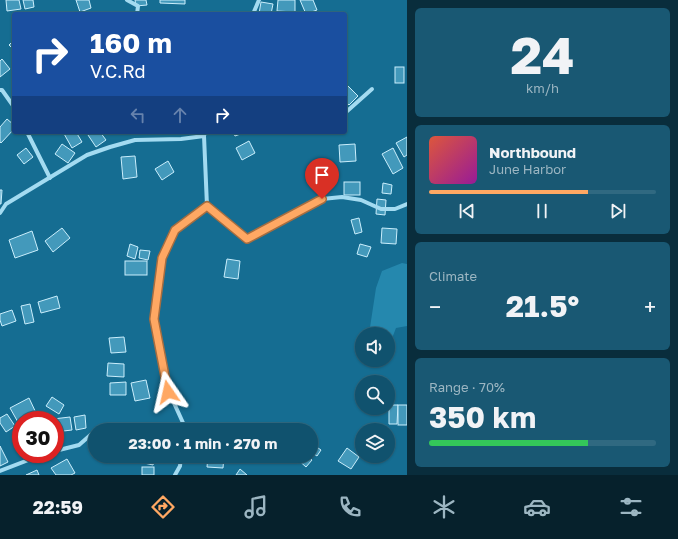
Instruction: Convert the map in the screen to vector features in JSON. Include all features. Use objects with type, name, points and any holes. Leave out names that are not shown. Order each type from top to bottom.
[{"type":"street","points":[[127,0],[138,6],[137,12]]},
{"type":"street","points":[[254,12],[259,0]]},
{"type":"street","points":[[347,111],[372,89]]},
{"type":"street","points":[[0,90],[2,90],[12,104]]},
{"type":"street","points":[[28,134],[50,178]]},
{"type":"street","points":[[0,213],[6,204],[87,155],[135,140],[180,139],[204,134],[207,206],[247,239],[322,199],[342,197],[361,200],[381,209],[395,209],[407,204]]},
{"type":"street","points":[[183,423],[168,392],[154,319],[162,258],[175,230],[207,206]]},
{"type":"street","points":[[64,449],[79,445],[88,437]]},
{"type":"street","points":[[0,471],[21,463]]},
{"type":"street","points":[[175,475],[180,463]]},
{"type":"shaded area","points":[[402,263],[407,264],[407,326],[396,328],[395,331],[395,327],[370,327],[376,288],[382,271]]},
{"type":"building","points":[[6,0],[19,0],[21,9],[7,11]]},
{"type":"building","points":[[23,0],[33,0],[34,7],[25,9]]},
{"type":"building","points":[[76,0],[89,0],[91,8],[80,12]]},
{"type":"building","points":[[135,0],[146,0],[147,5],[136,6]]},
{"type":"building","points":[[160,0],[185,0],[185,4],[160,3]]},
{"type":"building","points":[[278,0],[295,0],[295,12],[277,11]]},
{"type":"building","points":[[300,0],[313,0],[317,10],[305,12]]},
{"type":"building","points":[[261,2],[273,4],[271,12],[259,12]]},
{"type":"building","points":[[2,59],[10,69],[0,77],[0,61]]},
{"type":"building","points":[[395,67],[404,67],[404,83],[395,83]]},
{"type":"building","points":[[348,86],[358,96],[349,105],[347,103]]},
{"type":"building","points":[[7,119],[12,123],[12,131],[1,143],[0,142],[0,127]]},
{"type":"building","points":[[64,134],[77,134],[82,142],[72,148]]},
{"type":"building","points":[[87,134],[102,134],[106,140],[96,147]]},
{"type":"building","points":[[407,137],[407,155],[404,157],[396,143]]},
{"type":"building","points":[[249,141],[255,153],[242,160],[236,148]]},
{"type":"building","points":[[62,144],[75,153],[68,163],[55,154]]},
{"type":"building","points":[[355,144],[356,161],[340,162],[339,145]]},
{"type":"building","points":[[26,148],[33,157],[24,164],[17,155]]},
{"type":"building","points":[[393,148],[403,168],[393,174],[382,154]]},
{"type":"building","points":[[135,156],[137,177],[123,179],[121,157]]},
{"type":"building","points":[[168,161],[174,172],[162,180],[155,169]]},
{"type":"building","points":[[344,182],[360,182],[360,195],[344,195]]},
{"type":"building","points":[[383,183],[392,185],[391,194],[382,193]]},
{"type":"building","points":[[0,190],[2,190],[1,204],[0,204]]},
{"type":"building","points":[[377,199],[386,200],[385,215],[376,214]]},
{"type":"building","points":[[359,218],[362,232],[355,234],[351,220]]},
{"type":"building","points":[[62,228],[70,238],[53,252],[45,241]]},
{"type":"building","points":[[382,228],[397,229],[396,244],[381,243]]},
{"type":"building","points":[[32,231],[38,250],[15,258],[9,240]]},
{"type":"building","points":[[130,244],[138,247],[135,259],[127,256]]},
{"type":"building","points":[[360,244],[371,247],[367,257],[357,254]]},
{"type":"building","points":[[140,250],[150,251],[148,260],[139,258]]},
{"type":"building","points":[[227,259],[240,261],[238,279],[224,277]]},
{"type":"building","points":[[125,261],[147,261],[147,275],[125,275]]},
{"type":"building","points":[[57,296],[60,308],[41,313],[38,302]]},
{"type":"building","points":[[30,304],[34,322],[25,324],[21,306]]},
{"type":"building","points":[[12,310],[16,321],[2,326],[0,314]]},
{"type":"building","points":[[124,337],[126,352],[111,353],[109,338]]},
{"type":"building","points":[[108,363],[124,364],[124,377],[107,376]]},
{"type":"building","points":[[146,380],[150,398],[135,401],[131,383]]},
{"type":"building","points":[[126,382],[126,395],[110,395],[110,383]]},
{"type":"building","points":[[52,397],[64,405],[61,411],[54,411],[46,406]]},
{"type":"building","points":[[29,398],[35,411],[12,412],[10,408]]},
{"type":"building","points":[[395,405],[398,405],[397,424],[389,423],[389,415],[395,415]]},
{"type":"building","points":[[398,405],[407,405],[407,425],[398,425]]},
{"type":"building","points":[[7,414],[12,422],[12,428],[6,432],[0,423],[0,418]]},
{"type":"building","points":[[85,415],[86,428],[76,430],[74,417]]},
{"type":"building","points":[[70,417],[72,430],[64,431],[64,418]]},
{"type":"building","points":[[0,446],[8,462],[0,466]]},
{"type":"building","points":[[347,448],[355,454],[355,463],[351,469],[338,461]]},
{"type":"building","points":[[67,459],[75,473],[71,475],[56,475],[51,468],[60,463],[64,463],[64,461]]},
{"type":"building","points":[[207,463],[223,463],[223,468],[207,467]]},
{"type":"building","points":[[302,463],[309,463],[306,467]]},
{"type":"building","points":[[142,467],[154,467],[154,475],[142,475]]},
{"type":"building","points":[[240,469],[247,475],[236,475]]},
{"type":"building","points":[[37,470],[39,475],[26,475]]},
{"type":"route","points":[[168,392],[154,319],[162,258],[175,230],[207,206],[247,239],[322,199]]}]
